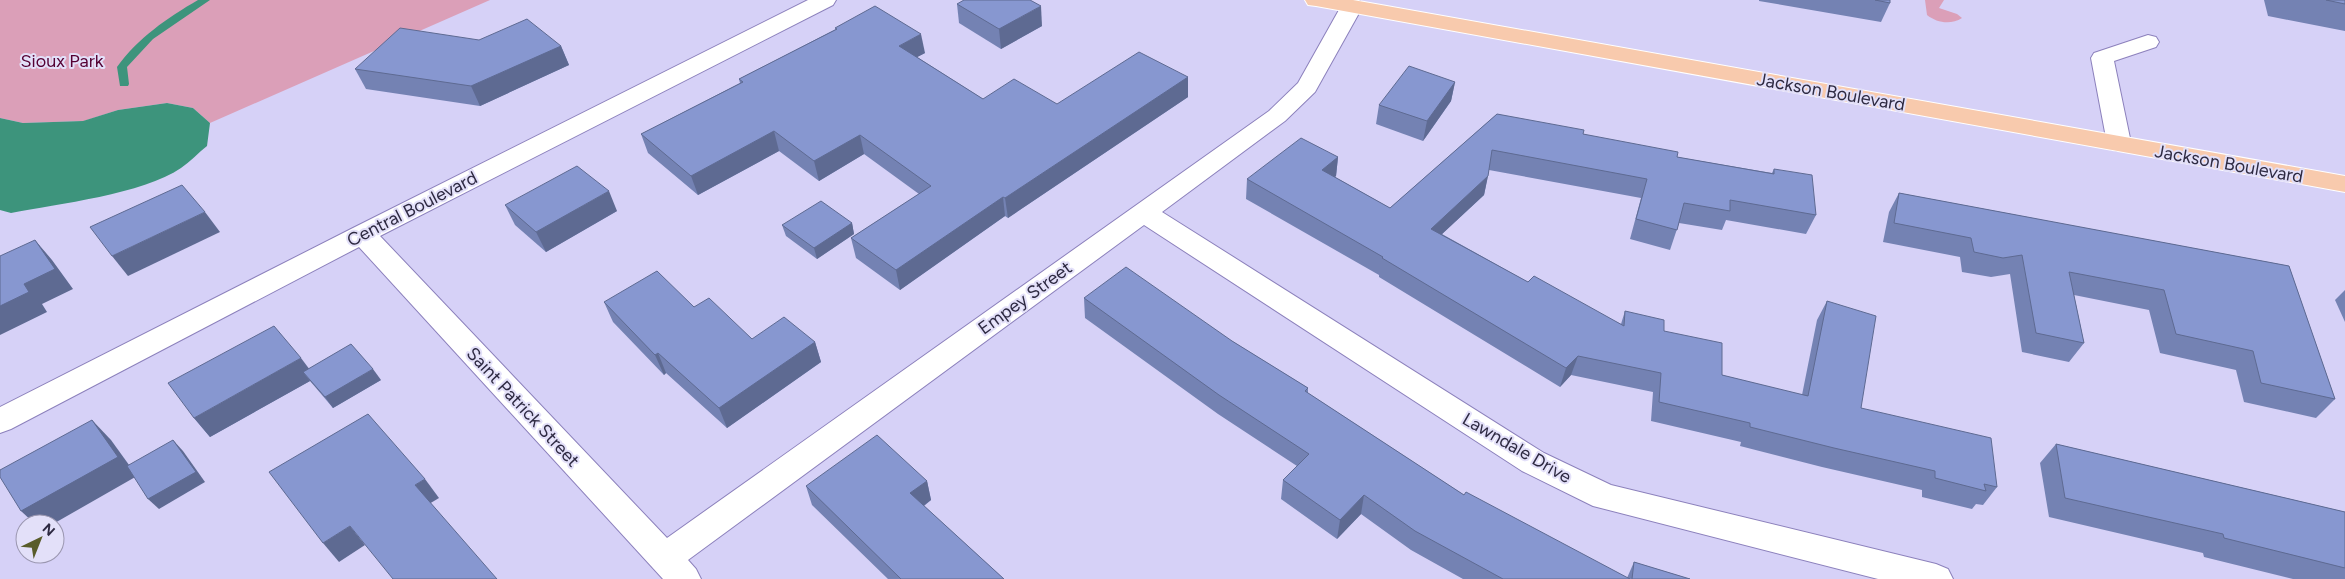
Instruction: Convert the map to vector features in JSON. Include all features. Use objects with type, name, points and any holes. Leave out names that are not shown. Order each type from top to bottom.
[{"type":"main road","name":"Jackson Boulevard","points":[[1316,0],[2345,184]]},
{"type":"street","name":"Central Boulevard","points":[[0,422],[362,234],[825,0]]},
{"type":"street","name":"Empey Street","points":[[664,558],[1277,116],[1307,87],[1328,53],[1352,6]]},
{"type":"street","points":[[2119,143],[2102,58],[2148,42]]},
{"type":"street","name":"Lawndale Drive","points":[[1143,212],[1533,462],[1604,497],[1936,579]]},
{"type":"street","name":"Saint Patrick Street","points":[[362,234],[684,579]]},
{"type":"green space","name":"Sioux Park","points":[[0,0],[490,0],[210,123],[193,108],[167,103],[118,110],[84,121],[23,123],[0,118]]},
{"type":"green space","points":[[1925,0],[1944,0],[1939,8],[1957,14],[1962,18],[1953,22],[1935,20],[1927,15]]},
{"type":"shaded area","points":[[167,103],[193,108],[210,123],[207,146],[181,168],[145,185],[99,197],[11,213],[0,210],[0,118],[23,123],[83,121],[118,110]]},
{"type":"building","points":[[964,0],[1030,0],[1041,6],[999,29],[957,4]]},
{"type":"building","points":[[1875,0],[1890,0],[1890,3]]},
{"type":"building","points":[[2326,0],[2345,0],[2345,4]]},
{"type":"building","points":[[875,6],[921,34],[899,46],[983,99],[1014,79],[1057,104],[1139,52],[1188,77],[1005,198],[1003,197],[896,270],[851,238],[931,186],[860,135],[814,161],[774,131],[691,176],[641,134],[743,82],[739,79],[837,29],[835,28]]},
{"type":"building","points":[[527,19],[561,46],[471,86],[355,69],[400,28],[479,40]]},
{"type":"building","points":[[1409,66],[1455,82],[1427,121],[1379,105]]},
{"type":"building","points":[[1497,114],[1584,130],[1583,134],[1678,152],[1677,157],[1774,174],[1774,169],[1812,175],[1816,215],[1730,200],[1730,211],[1684,203],[1677,230],[1636,219],[1647,179],[1492,150],[1488,176],[1431,229],[1528,282],[1534,276],[1624,326],[1625,311],[1664,320],[1664,331],[1722,343],[1722,375],[1808,396],[1827,301],[1876,316],[1861,408],[1991,438],[1997,487],[1984,484],[1986,491],[1935,478],[1935,471],[1750,427],[1750,423],[1659,402],[1661,373],[1578,356],[1566,368],[1383,257],[1247,179],[1301,138],[1338,157],[1322,170],[1390,208]]},
{"type":"building","points":[[577,166],[609,191],[536,232],[505,205]]},
{"type":"building","points":[[182,185],[205,212],[112,256],[90,227]]},
{"type":"building","points":[[1899,193],[2289,266],[2335,399],[2261,383],[2253,351],[2176,334],[2164,290],[2069,272],[2084,343],[2036,333],[2022,255],[2003,258],[1974,252],[1971,238],[1894,223]]},
{"type":"building","points":[[821,201],[852,223],[814,248],[782,225]]},
{"type":"building","points":[[35,240],[55,269],[24,284],[29,292],[0,306],[0,256]]},
{"type":"building","points":[[1126,267],[1232,341],[1308,388],[1305,391],[1464,495],[1466,492],[1630,579],[1503,579],[1415,531],[1364,495],[1340,520],[1283,480],[1309,454],[1219,395],[1084,298]]},
{"type":"building","points":[[657,271],[694,307],[709,298],[752,339],[784,317],[815,342],[719,408],[658,353],[655,355],[604,302]]},
{"type":"building","points":[[274,326],[301,358],[194,418],[168,383]]},
{"type":"building","points":[[351,344],[373,369],[325,397],[303,372]]},
{"type":"building","points":[[368,414],[425,479],[415,485],[497,579],[393,579],[350,526],[323,543],[269,472]]},
{"type":"building","points":[[92,420],[118,457],[21,511],[0,477],[0,470]]},
{"type":"building","points":[[877,435],[927,481],[910,493],[1004,579],[901,579],[806,486]]},
{"type":"building","points":[[173,440],[196,472],[148,499],[127,466]]},
{"type":"building","points":[[2056,444],[2345,512],[2345,568],[2224,538],[2223,534],[2065,498]]},
{"type":"building","points":[[1634,562],[1690,579],[1632,579]]},
{"type":"waterway","points":[[124,84],[122,67],[140,46],[170,21],[205,0]]}]
